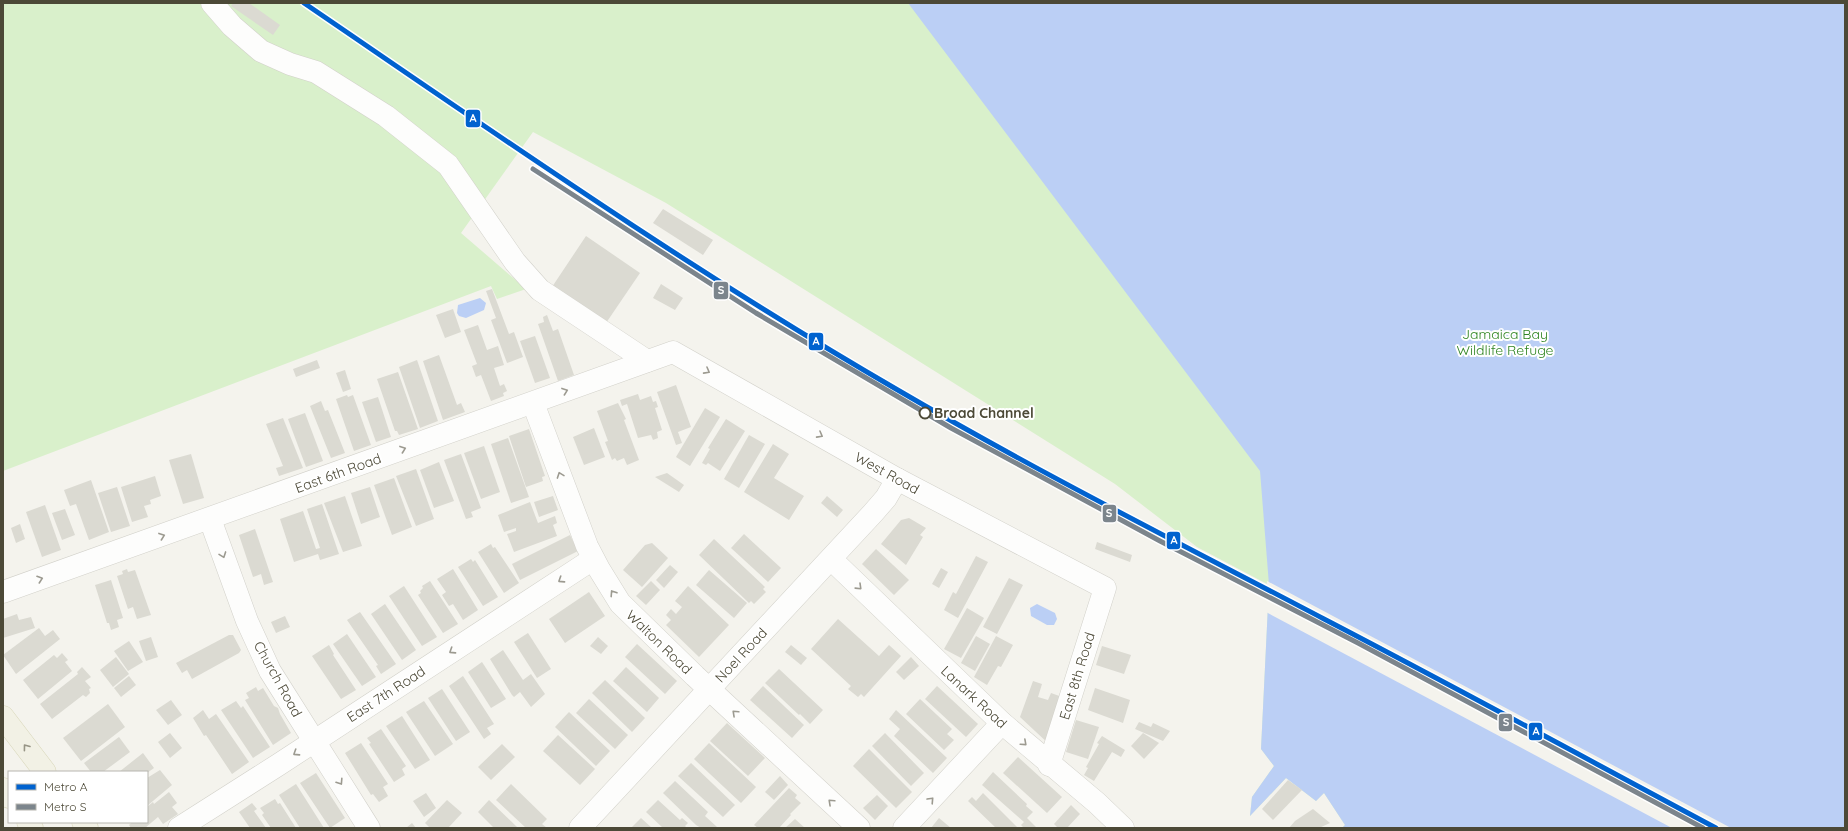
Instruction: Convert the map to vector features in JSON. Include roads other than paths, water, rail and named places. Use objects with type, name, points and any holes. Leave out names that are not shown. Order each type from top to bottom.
[{"type":"main road","points":[[3,717],[44,771]]},
{"type":"street","points":[[212,3],[232,26],[261,50],[290,64],[316,72],[386,116],[448,166],[515,262],[540,290],[646,361]]},
{"type":"street","name":"East 6th Road","points":[[3,592],[673,352]]},
{"type":"street","name":"West Road","points":[[673,352],[897,479],[1105,588]]},
{"type":"street","name":"Walton Road","points":[[533,403],[593,559],[614,595],[627,612],[859,828]]},
{"type":"street","name":"Noel Road","points":[[580,828],[880,506],[897,479]]},
{"type":"street","name":"Church Road","points":[[210,519],[245,614],[263,656],[314,742],[369,828]]},
{"type":"street","name":"East 7th Road","points":[[179,828],[314,742],[593,559]]},
{"type":"street","name":"Lanark Road","points":[[831,559],[1002,724],[1097,804],[1123,828]]},
{"type":"street","name":"East 8th Road","points":[[1050,765],[1105,588]]},
{"type":"street","points":[[904,828],[1002,724]]},
{"type":"water","name":"Jamaica Bay Wildlife Refuge","points":[[908,3],[1845,3],[1845,828],[1342,828],[1345,825],[1324,793],[1316,801],[1286,778],[1250,816],[1252,797],[1274,766],[1261,749],[1269,585],[1260,471]]},
{"type":"water","points":[[480,298],[486,303],[484,310],[466,318],[459,316],[457,313],[458,305]]},
{"type":"water","points":[[1037,604],[1055,613],[1057,619],[1054,625],[1047,625],[1031,616],[1030,608]]},
{"type":"metro line","name":"A","points":[[304,3],[670,250],[745,298],[896,389],[1055,478],[1422,670],[1716,828]]},
{"type":"metro line","name":"S","points":[[533,169],[756,313],[951,428],[1160,541],[1358,643],[1703,828]]},
{"type":"place","name":"Broad Channel","points":[[925,413]]}]
